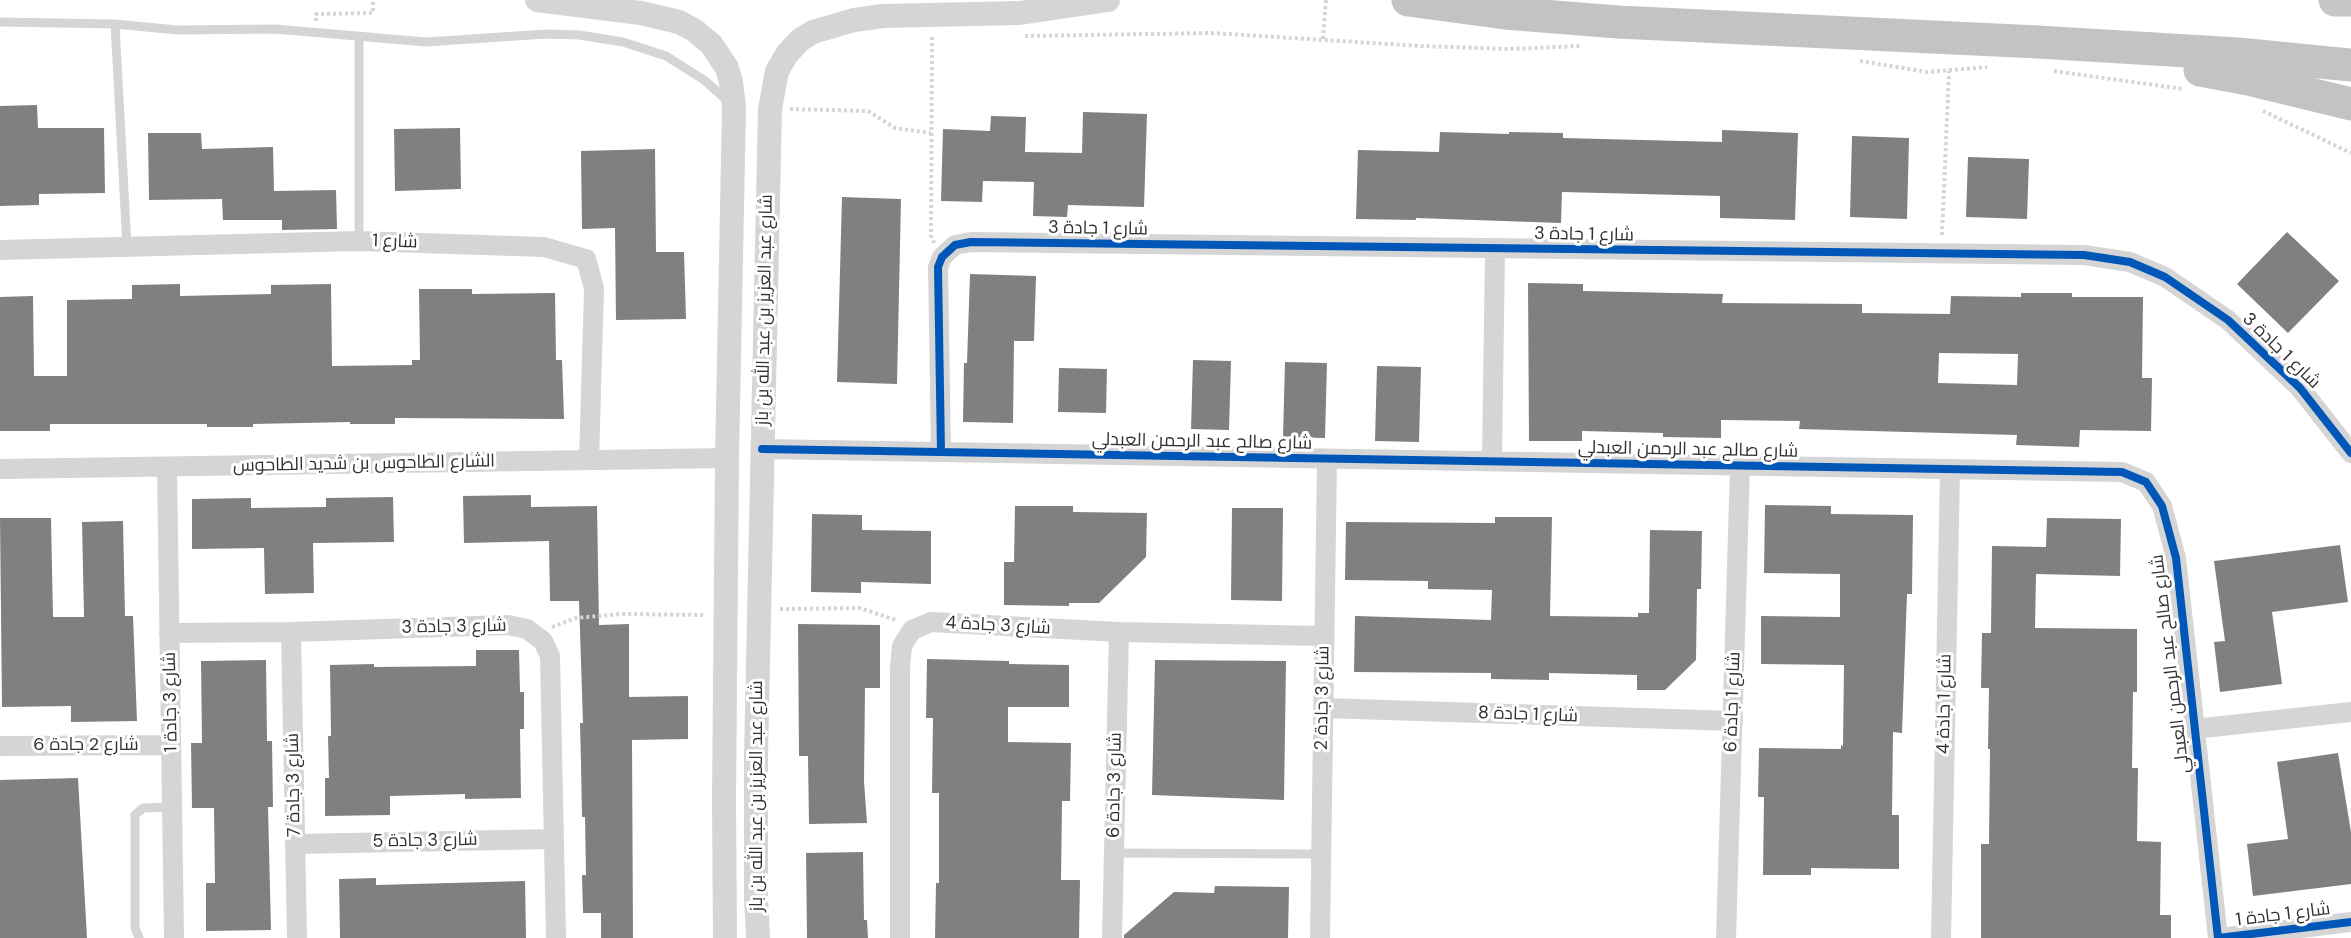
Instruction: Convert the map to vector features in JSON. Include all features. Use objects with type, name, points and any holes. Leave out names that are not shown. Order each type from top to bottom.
[{"type":"highway","points":[[1408,0],[1505,13],[2043,56],[2248,79],[2351,104]]},
{"type":"highway","points":[[2336,0],[2351,0]]},
{"type":"highway","points":[[2043,56],[2238,54],[2351,65]]},
{"type":"street","name":"شارع عبد العزيز بن عبد الله بن باز","points":[[537,0],[641,13],[679,22],[702,37],[720,56],[731,82],[734,107],[727,458],[725,927]]},
{"type":"street","name":"شارع عبد العزيز بن عبد الله بن باز","points":[[758,938],[756,897],[762,450],[770,109],[777,71],[787,54],[800,40],[827,26],[854,20],[883,16],[1020,13],[1108,0]]},
{"type":"street","name":"شارع 1","points":[[0,250],[359,241],[544,247],[586,259],[594,288],[589,460]]},
{"type":"street","name":"شارع 1 جادة 3","points":[[942,257],[955,245],[971,242],[2084,255],[2130,262],[2165,277],[2228,320],[2300,388],[2351,453]]},
{"type":"street","points":[[1492,462],[1495,249]]},
{"type":"street","points":[[941,452],[938,267],[942,257]]},
{"type":"street","name":"شارع صالح عبد الرحمن العبدلي","points":[[762,450],[2122,472],[2146,482],[2162,506],[2176,558],[2218,938]]},
{"type":"street","name":"الشارع الطاحوس بن شديد الطاحوس","points":[[0,469],[727,458]]},
{"type":"street","name":"شارع 3 جادة 2","points":[[1320,938],[1327,459]]},
{"type":"street","name":"شارع 1 جادة 6","points":[[1726,938],[1740,466]]},
{"type":"street","name":"شارع 3 جادة 1","points":[[167,467],[174,938]]},
{"type":"street","name":"شارع 1 جادة 4","points":[[1941,938],[1950,469]]},
{"type":"street","name":"شارع 3 جادة 4","points":[[912,630],[931,622],[1119,632],[1324,636]]},
{"type":"street","name":"شارع 3 جادة 3","points":[[170,633],[291,632],[508,625],[527,629],[536,635]]},
{"type":"street","points":[[900,938],[900,667],[902,646],[912,630]]},
{"type":"street","name":"شارع 3 جادة 7","points":[[291,632],[297,938]]},
{"type":"street","name":"شارع 3 جادة 6","points":[[1112,938],[1119,632]]},
{"type":"street","points":[[536,635],[543,641],[550,656],[556,938]]},
{"type":"street","name":"شارع 1 جادة 8","points":[[1323,708],[1732,721]]},
{"type":"street","points":[[2194,729],[2351,712]]},
{"type":"street","name":"شارع 2 جادة 6","points":[[0,746],[171,745]]},
{"type":"street","points":[[724,801],[733,816],[733,887],[736,895],[744,898],[756,897]]},
{"type":"street","name":"شارع 3 جادة 5","points":[[296,844],[554,839]]},
{"type":"street","points":[[725,927],[741,920],[745,938]]},
{"type":"street","name":"شارع 1 جادة 1","points":[[2218,938],[2351,922]]},
{"type":"lane","points":[[0,22],[115,24],[177,30],[275,29],[426,42],[546,34],[579,35],[645,48],[676,62],[704,80],[734,107]]},
{"type":"lane","points":[[115,24],[127,247]]},
{"type":"lane","points":[[359,37],[359,241]]},
{"type":"lane","points":[[139,938],[135,928],[135,815],[143,808],[172,807]]},
{"type":"lane","points":[[1114,853],[1321,854]]},
{"type":"path","points":[[373,0],[373,13]]},
{"type":"path","points":[[1323,39],[1326,0]]},
{"type":"path","points":[[1013,36],[1211,33],[1421,46],[1459,46]]},
{"type":"path","points":[[942,257],[931,236],[931,133],[932,37],[944,37]]},
{"type":"path","points":[[2043,56],[2186,89]]},
{"type":"path","points":[[1941,254],[1949,71],[1988,67]]},
{"type":"path","points":[[2256,108],[2351,153]]},
{"type":"path","points":[[770,109],[868,111],[895,128],[931,133]]},
{"type":"path","points":[[759,609],[860,608],[887,616],[912,630]]},
{"type":"path","points":[[536,635],[576,618],[622,614],[726,615]]},
{"type":"building","points":[[37,105],[38,128],[104,128],[105,193],[39,194],[39,205],[0,206],[0,106]]},
{"type":"building","points":[[1083,112],[1147,114],[1144,207],[1068,205],[1067,217],[1033,216],[1034,182],[983,181],[982,202],[941,201],[943,129],[990,131],[991,116],[1026,117],[1025,152],[1082,153]]},
{"type":"building","points":[[460,128],[461,189],[395,191],[394,129]]},
{"type":"building","points":[[1722,130],[1798,133],[1795,220],[1720,218],[1720,196],[1562,192],[1561,223],[1416,218],[1416,220],[1356,219],[1358,150],[1439,152],[1440,132],[1563,133],[1563,138],[1722,142]]},
{"type":"building","points":[[148,133],[201,133],[202,149],[273,147],[274,191],[336,190],[337,229],[282,230],[282,220],[223,220],[222,199],[149,200]]},
{"type":"building","points":[[1852,136],[1909,138],[1907,219],[1850,217]]},
{"type":"building","points":[[655,149],[656,252],[684,252],[686,319],[616,320],[615,228],[582,229],[581,151]]},
{"type":"building","points":[[1968,157],[2029,159],[2027,219],[1966,217]]},
{"type":"building","points":[[842,197],[901,199],[897,384],[837,382]]},
{"type":"building","points":[[2287,232],[2339,281],[2288,333],[2237,284]]},
{"type":"building","points":[[970,274],[1036,276],[1034,341],[1014,341],[1013,423],[963,422]]},
{"type":"building","points":[[1528,283],[1583,284],[1583,291],[1723,294],[1722,303],[1862,304],[1862,313],[1950,314],[1951,296],[2021,297],[2021,293],[2072,293],[2072,297],[2143,297],[2142,378],[2152,378],[2151,431],[2080,430],[2079,447],[2016,445],[2017,435],[1799,429],[1800,421],[1721,420],[1721,438],[1663,437],[1663,433],[1582,431],[1582,441],[1529,441]],"holes":[[[1939,353],[2018,354],[2017,385],[1938,383]]]},
{"type":"building","points":[[180,284],[180,296],[271,294],[271,285],[331,284],[332,366],[412,365],[412,360],[420,360],[419,289],[472,289],[472,294],[555,293],[556,360],[562,360],[564,419],[395,418],[395,424],[350,424],[350,422],[253,424],[253,427],[207,427],[207,424],[50,424],[50,431],[0,431],[0,297],[33,296],[34,376],[67,376],[67,300],[132,299],[132,285]]},
{"type":"building","points":[[1193,360],[1231,361],[1229,430],[1191,429]]},
{"type":"building","points":[[1285,362],[1327,363],[1325,438],[1283,437]]},
{"type":"building","points":[[1377,366],[1421,367],[1419,442],[1375,441]]},
{"type":"building","points":[[1059,368],[1107,369],[1106,413],[1058,412]]},
{"type":"building","points":[[531,495],[531,507],[597,506],[599,625],[629,624],[629,697],[688,696],[688,739],[632,740],[633,938],[601,938],[601,913],[583,913],[582,875],[586,875],[585,817],[582,817],[580,723],[583,723],[579,601],[550,601],[549,541],[464,543],[463,496]]},
{"type":"building","points":[[393,497],[394,542],[313,543],[314,593],[265,594],[264,548],[192,549],[192,499],[251,498],[251,508],[326,507],[326,498]]},
{"type":"building","points":[[1765,505],[1831,506],[1831,514],[1913,515],[1912,594],[1907,594],[1902,733],[1893,732],[1892,815],[1899,815],[1899,869],[1811,868],[1811,875],[1763,875],[1764,797],[1758,797],[1759,748],[1841,749],[1841,745],[1843,746],[1844,665],[1761,664],[1761,616],[1840,617],[1840,574],[1764,573]]},
{"type":"building","points":[[1015,506],[1073,506],[1073,512],[1147,513],[1146,557],[1099,603],[1069,603],[1069,606],[1004,605],[1004,562],[1014,562]]},
{"type":"building","points":[[1232,508],[1283,508],[1282,601],[1231,600]]},
{"type":"building","points":[[812,514],[862,515],[862,530],[931,531],[931,584],[861,582],[861,593],[811,592]]},
{"type":"building","points":[[1495,517],[1552,517],[1550,616],[1638,617],[1638,613],[1649,613],[1650,530],[1702,531],[1701,589],[1697,589],[1696,660],[1665,690],[1637,690],[1637,675],[1549,673],[1549,680],[1491,679],[1491,673],[1354,672],[1355,616],[1491,620],[1492,590],[1428,589],[1428,581],[1345,580],[1346,522],[1495,523]]},
{"type":"building","points":[[0,518],[51,518],[53,617],[84,617],[82,522],[123,521],[125,616],[133,616],[137,721],[71,722],[71,706],[2,707]]},
{"type":"building","points":[[2047,518],[2121,519],[2120,576],[2036,574],[2035,628],[2137,629],[2137,692],[2133,692],[2132,768],[2138,768],[2137,841],[2161,842],[2160,915],[2171,915],[2171,938],[1981,938],[1981,844],[1989,844],[1990,749],[1988,749],[1989,688],[1981,688],[1982,633],[1991,633],[1992,546],[2046,547]]},
{"type":"building","points":[[2340,545],[2348,602],[2272,612],[2282,684],[2220,692],[2214,642],[2225,641],[2214,561]]},
{"type":"building","points":[[798,624],[880,625],[880,688],[865,688],[864,781],[867,823],[809,824],[808,756],[799,756]]},
{"type":"building","points":[[476,650],[519,650],[520,692],[524,692],[524,729],[520,729],[521,798],[465,799],[465,794],[390,796],[390,815],[325,816],[325,778],[329,778],[328,736],[331,736],[330,665],[476,666]]},
{"type":"building","points":[[927,659],[1069,665],[1069,707],[1008,707],[1008,742],[1071,743],[1070,801],[1062,801],[1061,880],[1080,880],[1079,938],[935,938],[936,883],[939,883],[939,793],[932,793],[933,718],[926,718]]},
{"type":"building","points":[[266,660],[267,741],[272,741],[273,807],[268,807],[271,930],[206,931],[206,883],[215,883],[214,808],[192,808],[191,743],[202,743],[201,661]]},
{"type":"building","points":[[1155,660],[1286,661],[1284,800],[1152,795]]},
{"type":"building","points":[[2338,753],[2351,832],[2351,884],[2253,896],[2247,844],[2288,839],[2277,762]]},
{"type":"building","points":[[78,778],[87,938],[0,938],[0,780]]},
{"type":"building","points":[[863,852],[864,920],[867,920],[868,938],[807,938],[806,853]]},
{"type":"building","points":[[376,878],[376,885],[525,881],[526,938],[340,938],[339,879]]},
{"type":"building","points":[[1215,886],[1289,887],[1288,938],[1124,938],[1124,935],[1174,892],[1214,893]]},
{"type":"cycle path","points":[[941,452],[938,267],[942,257],[955,245],[971,242],[2084,255],[2130,262],[2165,277],[2228,320],[2300,388],[2351,453]]},
{"type":"cycle path","points":[[762,449],[2122,472],[2146,482],[2162,506],[2176,558],[2218,938],[2351,922]]}]
